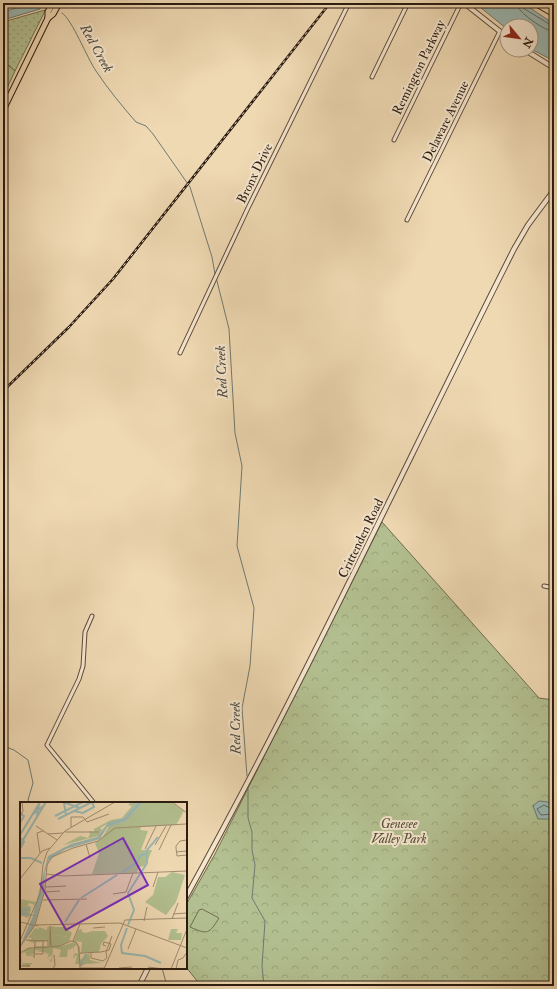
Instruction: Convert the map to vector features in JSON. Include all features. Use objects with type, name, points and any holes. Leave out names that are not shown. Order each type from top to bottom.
[{"type":"main road","points":[[48,18],[48,12],[53,3]]},
{"type":"main road","points":[[3,110],[48,18],[53,14],[59,3]]},
{"type":"main road","points":[[535,3],[554,14]]},
{"type":"street","name":"Bronx Drive","points":[[180,354],[229,249],[349,3]]},
{"type":"street","points":[[372,77],[408,3]]},
{"type":"street","name":"Remington Parkway","points":[[394,140],[461,3]]},
{"type":"street","points":[[464,3],[499,30]]},
{"type":"street","name":"Delaware Avenue","points":[[408,220],[499,33]]},
{"type":"street","points":[[538,58],[554,68]]},
{"type":"street","name":"Crittenden Road","points":[[187,895],[229,818],[351,578],[514,249],[528,225],[554,190]]},
{"type":"street","points":[[544,586],[554,588]]},
{"type":"street","points":[[92,616],[85,632],[83,666],[79,679],[47,745],[93,802]]},
{"type":"street","points":[[139,986],[148,969]]},
{"type":"green space","points":[[45,10],[15,71],[3,61],[3,22]]},
{"type":"green space","points":[[3,61],[15,71],[3,97]]},
{"type":"green space","name":"Genesee Valley Park","points":[[382,522],[539,698],[554,700],[554,986],[201,986],[187,968],[187,903],[215,854]]},
{"type":"green space","points":[[202,909],[219,918],[208,932],[190,927],[199,910]]},
{"type":"water","points":[[43,3],[40,9],[3,20],[3,12],[25,5]]},
{"type":"water","points":[[475,3],[523,3],[554,24],[554,61],[539,53],[539,18],[499,18],[499,22]]},
{"type":"water","points":[[539,801],[548,802],[554,807],[554,819],[538,819],[533,806]]},
{"type":"waterway","name":"Red Creek","points":[[62,13],[75,31],[92,65],[105,84],[136,122],[146,126],[153,134],[190,187],[212,257],[215,274]]},
{"type":"waterway","name":"Red Creek","points":[[216,277],[229,329],[235,433],[242,466],[237,546],[254,608],[250,666],[242,708],[247,776]]},
{"type":"waterway","name":"Red Creek","points":[[3,746],[14,750],[28,760],[33,783],[28,800],[29,802]]},
{"type":"waterway","name":"Red Creek","points":[[248,789],[248,818],[252,832],[252,850],[255,865],[252,898],[265,921],[262,966],[264,986]]},
{"type":"waterway","name":"Red Creek","points":[[162,969],[167,986]]},
{"type":"railway","points":[[3,391],[69,327],[113,279],[330,3]]}]
